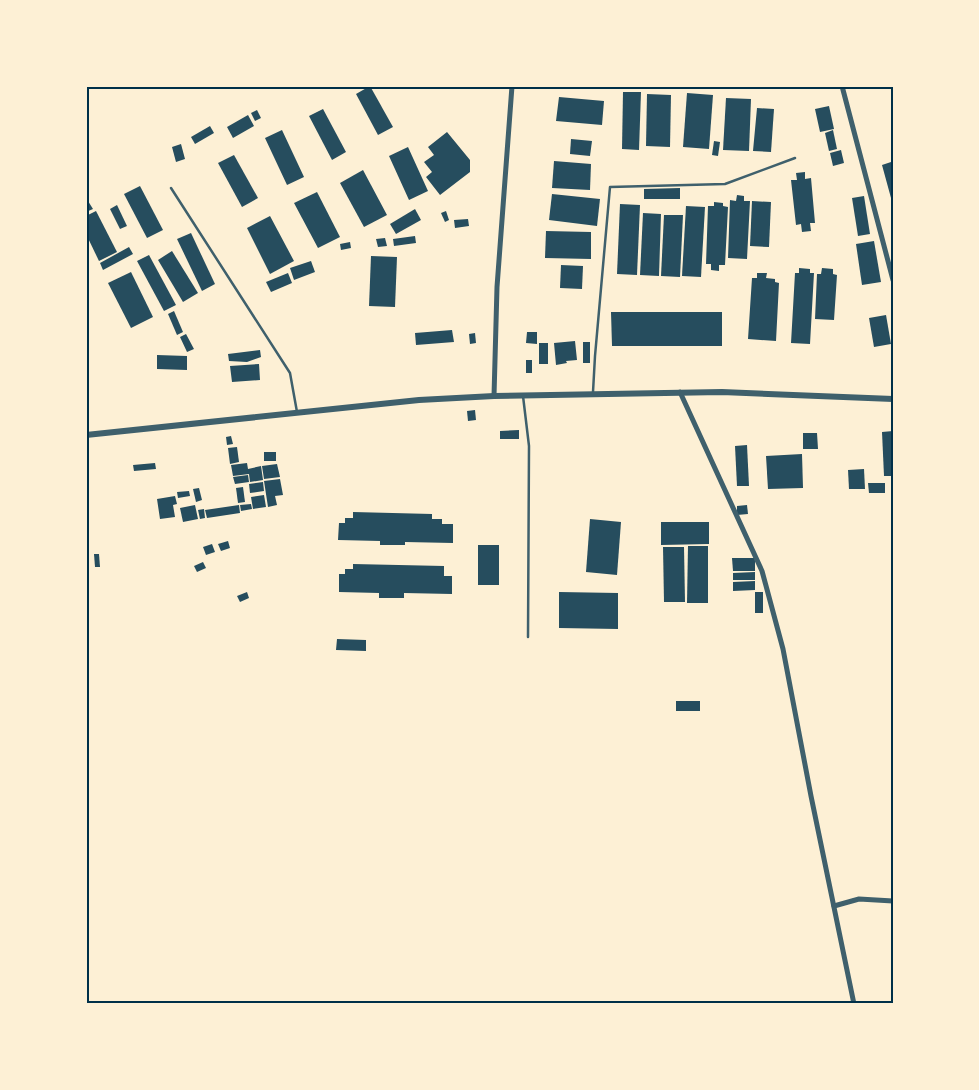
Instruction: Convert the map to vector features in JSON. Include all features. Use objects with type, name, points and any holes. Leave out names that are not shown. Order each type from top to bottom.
[{"type":"street","points":[[494,396],[497,287],[512,86]]},
{"type":"street","points":[[842,86],[893,280]]},
{"type":"street","points":[[680,392],[762,571],[783,648],[854,1004]]},
{"type":"street","points":[[86,435],[419,400],[494,396],[722,392],[893,399]]},
{"type":"street","points":[[834,906],[859,899],[893,901]]},
{"type":"lane","points":[[592,393],[610,187],[725,184],[795,158]]},
{"type":"lane","points":[[171,188],[290,373],[297,412]]},
{"type":"lane","points":[[523,395],[529,446],[528,637]]},
{"type":"building","points":[[370,86],[393,127],[378,135],[356,94]]},
{"type":"building","points":[[623,92],[641,92],[639,150],[622,149]]},
{"type":"building","points":[[687,93],[713,95],[709,149],[683,147]]},
{"type":"building","points":[[647,94],[671,95],[670,147],[646,146]]},
{"type":"building","points":[[559,97],[604,101],[602,125],[556,121]]},
{"type":"building","points":[[726,98],[751,99],[749,151],[723,150]]},
{"type":"building","points":[[829,106],[834,129],[820,132],[815,109]]},
{"type":"building","points":[[757,108],[774,109],[771,152],[753,151]]},
{"type":"building","points":[[323,109],[346,152],[332,160],[309,116]]},
{"type":"building","points":[[257,110],[261,118],[255,121],[251,113]]},
{"type":"building","points":[[248,115],[254,126],[233,138],[227,127]]},
{"type":"building","points":[[210,126],[214,133],[195,144],[191,137]]},
{"type":"building","points":[[282,130],[304,177],[287,185],[265,138]]},
{"type":"building","points":[[833,130],[837,149],[829,151],[825,133]]},
{"type":"building","points":[[447,132],[470,160],[470,172],[440,195],[426,177],[432,172],[424,162],[434,155],[428,147]]},
{"type":"building","points":[[571,139],[592,141],[590,156],[570,154]]},
{"type":"building","points":[[714,141],[720,142],[718,156],[712,155]]},
{"type":"building","points":[[181,144],[185,159],[176,162],[172,147]]},
{"type":"building","points":[[408,147],[428,191],[409,200],[389,156]]},
{"type":"building","points":[[841,150],[844,163],[833,166],[830,153]]},
{"type":"building","points":[[234,155],[258,198],[242,207],[218,163]]},
{"type":"building","points":[[554,161],[591,164],[590,190],[552,188]]},
{"type":"building","points":[[891,162],[893,168],[893,197],[891,198],[882,165]]},
{"type":"building","points":[[363,170],[387,215],[364,227],[340,183]]},
{"type":"building","points":[[805,172],[805,179],[811,178],[815,223],[810,223],[811,231],[802,232],[801,224],[796,225],[791,180],[797,180],[796,173]]},
{"type":"building","points":[[140,186],[163,230],[147,238],[124,194]]},
{"type":"building","points":[[680,188],[680,199],[644,199],[644,189]]},
{"type":"building","points":[[317,192],[340,237],[318,248],[294,203]]},
{"type":"building","points":[[552,194],[600,199],[597,226],[549,220]]},
{"type":"building","points":[[737,195],[744,196],[744,201],[750,201],[747,259],[728,258],[730,200],[736,201]]},
{"type":"building","points":[[864,196],[870,234],[858,236],[852,198]]},
{"type":"building","points":[[88,201],[93,209],[86,212],[86,202]]},
{"type":"building","points":[[752,201],[771,202],[769,247],[750,246]]},
{"type":"building","points":[[714,202],[723,203],[723,206],[728,207],[725,265],[719,265],[719,271],[711,270],[711,264],[706,264],[708,206],[714,206]]},
{"type":"building","points":[[620,204],[640,205],[637,275],[617,274]]},
{"type":"building","points":[[117,205],[127,226],[120,229],[110,209]]},
{"type":"building","points":[[686,206],[705,207],[701,277],[682,276]]},
{"type":"building","points":[[415,209],[421,220],[396,234],[390,224]]},
{"type":"building","points":[[96,211],[117,252],[99,261],[86,234],[86,216]]},
{"type":"building","points":[[446,211],[449,220],[445,222],[441,213]]},
{"type":"building","points":[[643,213],[661,214],[659,276],[640,275]]},
{"type":"building","points":[[664,215],[683,215],[680,277],[661,276]]},
{"type":"building","points":[[270,216],[294,261],[270,274],[247,228]]},
{"type":"building","points":[[468,219],[469,226],[455,228],[454,220]]},
{"type":"building","points":[[546,231],[591,232],[591,259],[545,258]]},
{"type":"building","points":[[191,233],[215,284],[202,291],[177,239]]},
{"type":"building","points":[[415,236],[416,243],[394,246],[393,239]]},
{"type":"building","points":[[385,238],[387,246],[378,247],[376,239]]},
{"type":"building","points":[[874,241],[881,282],[862,285],[856,244]]},
{"type":"building","points":[[350,242],[351,248],[341,250],[340,244]]},
{"type":"building","points":[[129,247],[133,254],[103,270],[100,263]]},
{"type":"building","points":[[172,251],[198,293],[183,302],[158,260]]},
{"type":"building","points":[[149,255],[176,305],[164,311],[137,261]]},
{"type":"building","points":[[371,256],[397,257],[395,307],[369,306]]},
{"type":"building","points":[[311,261],[315,272],[294,280],[290,268]]},
{"type":"building","points":[[561,265],[583,266],[582,289],[560,288]]},
{"type":"building","points":[[799,268],[810,269],[810,273],[814,273],[810,344],[791,343],[795,273],[799,273]]},
{"type":"building","points":[[822,268],[833,269],[833,274],[837,275],[834,320],[815,319],[817,274],[821,274]]},
{"type":"building","points":[[131,272],[153,317],[131,328],[108,283]]},
{"type":"building","points":[[288,273],[292,283],[271,292],[266,282]]},
{"type":"building","points":[[757,273],[767,273],[766,278],[775,279],[775,282],[779,283],[776,341],[748,339],[752,278],[757,278]]},
{"type":"building","points":[[174,311],[183,332],[177,335],[168,314]]},
{"type":"building","points":[[611,312],[722,312],[722,346],[612,346]]},
{"type":"building","points":[[886,315],[891,344],[874,347],[869,318]]},
{"type":"building","points":[[452,330],[454,342],[416,345],[415,333]]},
{"type":"building","points":[[527,332],[537,332],[537,344],[526,343]]},
{"type":"building","points":[[475,333],[476,343],[470,344],[469,334]]},
{"type":"building","points":[[186,334],[194,349],[187,352],[180,337]]},
{"type":"building","points":[[575,341],[577,360],[566,361],[567,363],[556,365],[554,343]]},
{"type":"building","points":[[583,342],[590,342],[590,363],[583,363]]},
{"type":"building","points":[[539,343],[548,343],[548,364],[539,364]]},
{"type":"building","points":[[260,350],[261,357],[247,362],[229,361],[228,354]]},
{"type":"building","points":[[157,355],[187,356],[187,370],[157,369]]},
{"type":"building","points":[[526,360],[532,360],[532,373],[526,373]]},
{"type":"building","points":[[259,364],[260,380],[232,382],[230,366]]},
{"type":"building","points":[[475,410],[476,420],[468,421],[467,411]]},
{"type":"building","points":[[519,430],[519,439],[500,439],[500,431]]},
{"type":"building","points":[[893,431],[893,476],[884,476],[882,432]]},
{"type":"building","points":[[803,433],[817,433],[818,449],[803,449]]},
{"type":"building","points":[[231,436],[233,444],[227,445],[226,437]]},
{"type":"building","points":[[747,445],[749,486],[737,486],[735,446]]},
{"type":"building","points":[[237,447],[239,462],[230,464],[228,448]]},
{"type":"building","points":[[264,452],[276,452],[276,461],[264,461]]},
{"type":"building","points":[[802,454],[803,488],[768,489],[766,456]]},
{"type":"building","points":[[155,463],[156,469],[134,471],[133,465]]},
{"type":"building","points":[[247,463],[248,469],[261,466],[263,480],[250,482],[249,474],[233,476],[231,465]]},
{"type":"building","points":[[277,464],[280,477],[264,479],[262,466]]},
{"type":"building","points":[[864,469],[865,489],[849,489],[848,470]]},
{"type":"building","points":[[248,475],[249,482],[235,484],[233,477]]},
{"type":"building","points":[[280,479],[283,495],[275,496],[277,505],[268,507],[264,481]]},
{"type":"building","points":[[263,482],[264,491],[250,493],[249,484]]},
{"type":"building","points":[[868,483],[885,483],[885,493],[869,493]]},
{"type":"building","points":[[243,487],[245,502],[238,503],[236,488]]},
{"type":"building","points":[[199,488],[202,500],[196,502],[193,489]]},
{"type":"building","points":[[189,491],[190,496],[178,498],[177,492]]},
{"type":"building","points":[[264,495],[266,507],[253,509],[251,497]]},
{"type":"building","points":[[175,496],[177,504],[173,505],[175,517],[160,519],[157,499]]},
{"type":"building","points":[[251,504],[252,509],[241,511],[240,505]]},
{"type":"building","points":[[195,505],[198,519],[183,522],[180,508]]},
{"type":"building","points":[[239,505],[240,513],[207,518],[205,510]]},
{"type":"building","points":[[747,505],[748,514],[737,515],[737,506]]},
{"type":"building","points":[[204,509],[205,518],[200,519],[198,510]]},
{"type":"building","points":[[353,512],[432,514],[432,519],[442,519],[442,524],[453,524],[453,543],[405,542],[405,545],[380,545],[380,541],[338,540],[339,523],[345,523],[345,518],[353,518]]},
{"type":"building","points":[[590,519],[621,522],[617,575],[586,572]]},
{"type":"building","points":[[661,522],[709,522],[709,544],[661,545]]},
{"type":"building","points":[[228,541],[230,548],[221,551],[218,544]]},
{"type":"building","points":[[212,544],[215,552],[206,555],[203,547]]},
{"type":"building","points":[[478,545],[499,545],[499,585],[478,585]]},
{"type":"building","points":[[688,546],[708,546],[708,603],[687,603]]},
{"type":"building","points":[[663,547],[684,547],[685,602],[664,602]]},
{"type":"building","points":[[94,554],[99,554],[100,567],[95,567]]},
{"type":"building","points":[[732,558],[755,558],[755,571],[733,571]]},
{"type":"building","points":[[203,562],[206,568],[197,572],[194,566]]},
{"type":"building","points":[[353,564],[444,566],[444,576],[452,576],[452,594],[404,593],[404,598],[379,598],[379,593],[339,592],[339,574],[345,574],[345,569],[353,569]]},
{"type":"building","points":[[755,572],[755,580],[733,580],[733,573]]},
{"type":"building","points":[[755,581],[755,590],[733,591],[733,582]]},
{"type":"building","points":[[247,592],[249,598],[240,602],[237,596]]},
{"type":"building","points":[[559,592],[618,593],[618,629],[559,628]]},
{"type":"building","points":[[755,592],[763,592],[763,613],[755,613]]},
{"type":"building","points":[[337,639],[366,640],[366,651],[336,650]]},
{"type":"building","points":[[676,701],[700,701],[700,711],[676,711]]}]
